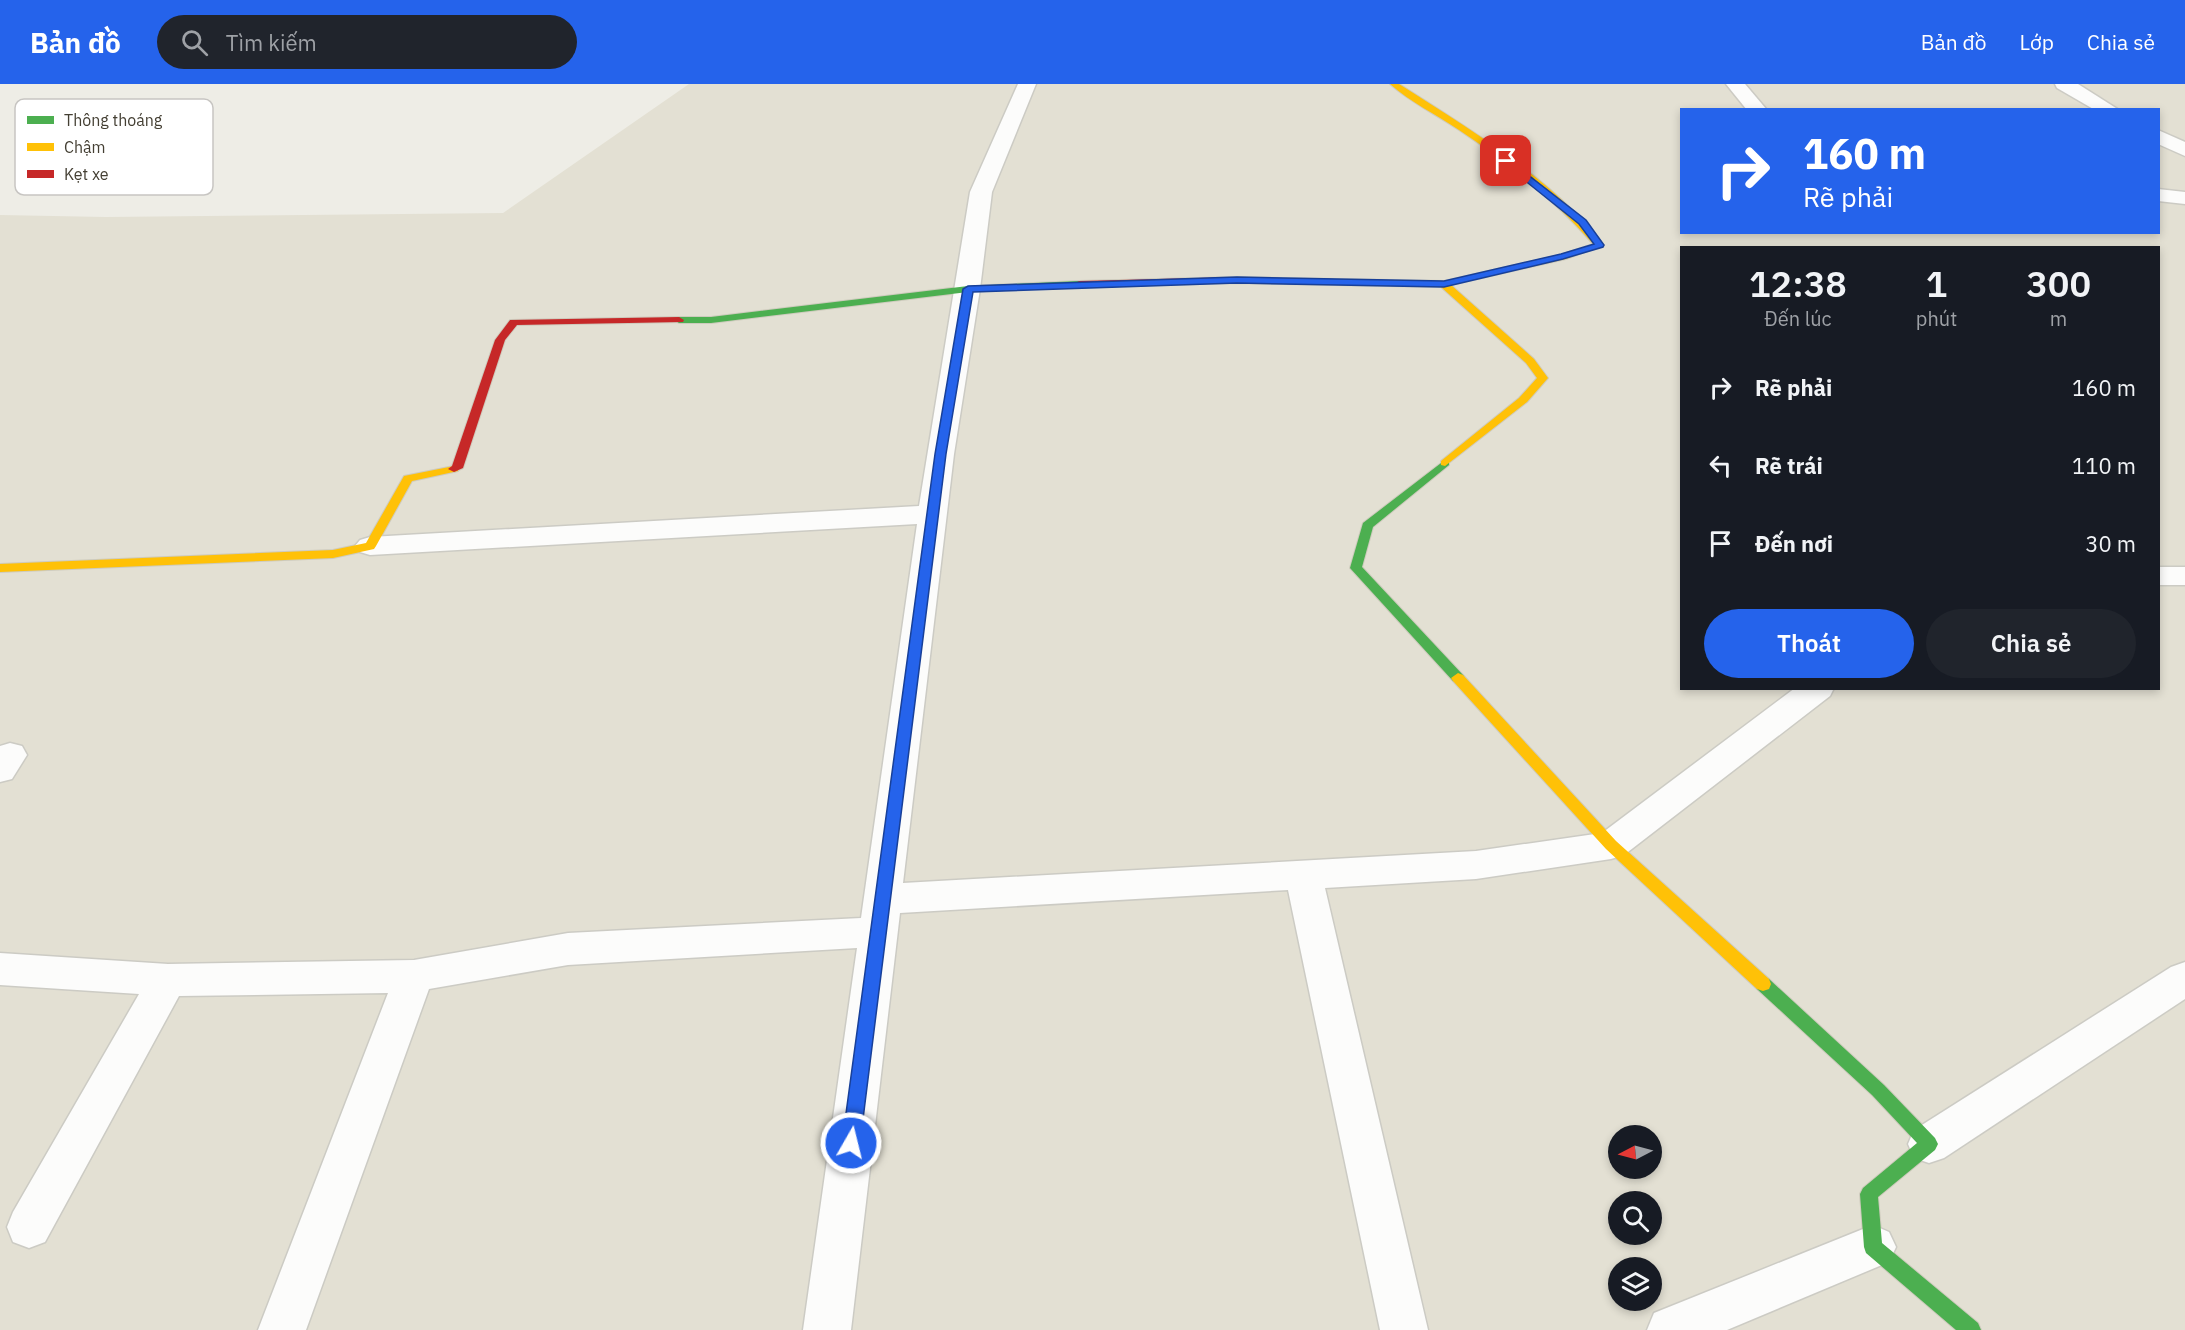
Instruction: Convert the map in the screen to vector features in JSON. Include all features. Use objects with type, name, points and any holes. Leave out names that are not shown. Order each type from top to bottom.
[{"type":"street","points":[[827,1330],[932,514],[981,192],[1027,84]]},
{"type":"street","points":[[370,546],[408,478],[457,468],[500,340],[514,322],[711,320],[968,289],[1237,280],[1444,284],[1563,257],[1599,245],[1582,222],[1524,174],[1394,84]]},
{"type":"street","points":[[1735,84],[1756,108]]},
{"type":"street","points":[[2064,84],[2106,108]]},
{"type":"street","points":[[2160,137],[2185,150]]},
{"type":"street","points":[[2160,195],[2185,198]]},
{"type":"street","points":[[1444,284],[1530,361],[1544,378],[1523,400],[1367,526],[1356,568],[1611,845],[1878,1090],[1929,1144]]},
{"type":"street","points":[[0,568],[333,554],[370,546],[932,514]]},
{"type":"street","points":[[2160,576],[2185,576]]},
{"type":"street","points":[[0,969],[168,980],[414,976],[568,948],[1303,874],[1476,865],[1611,845],[1815,690]]},
{"type":"street","points":[[1303,874],[1404,1330]]},
{"type":"street","points":[[282,1330],[414,976]]},
{"type":"street","points":[[1971,1330],[1873,1247],[1869,1194],[1929,1144],[2185,978]]},
{"type":"street","points":[[29,1227],[168,980]]},
{"type":"street","points":[[1671,1330],[1873,1247]]},
{"type":"shaded area","points":[[689,84],[2185,84],[2185,1330],[0,1330],[0,215],[106,217],[503,213]]},
{"type":"traffic: fast","points":[[679,320],[711,320],[968,289],[1079,284]]},
{"type":"traffic: fast","points":[[1445,463],[1367,526],[1356,568],[1458,678]]},
{"type":"traffic: fast","points":[[1763,984],[1878,1090],[1929,1144],[1869,1194],[1873,1247],[1971,1330]]},
{"type":"traffic: slow","points":[[1335,282],[1444,284],[1563,257],[1599,245],[1579,222],[1530,178],[1475,137],[1394,84]]},
{"type":"traffic: slow","points":[[1444,284],[1530,361],[1543,378],[1523,400],[1445,463]]},
{"type":"traffic: slow","points":[[0,568],[333,554],[370,546],[408,478],[454,469]]},
{"type":"traffic: slow","points":[[1458,678],[1611,845],[1763,984]]},
{"type":"traffic: jam","points":[[1079,284],[1237,280],[1335,282]]},
{"type":"traffic: jam","points":[[454,469],[457,468],[500,340],[514,322],[679,320]]},
{"type":"route","points":[[851,1143],[940,454],[968,289],[1237,280],[1444,284],[1563,257],[1599,245],[1582,222],[1506,161]]}]
